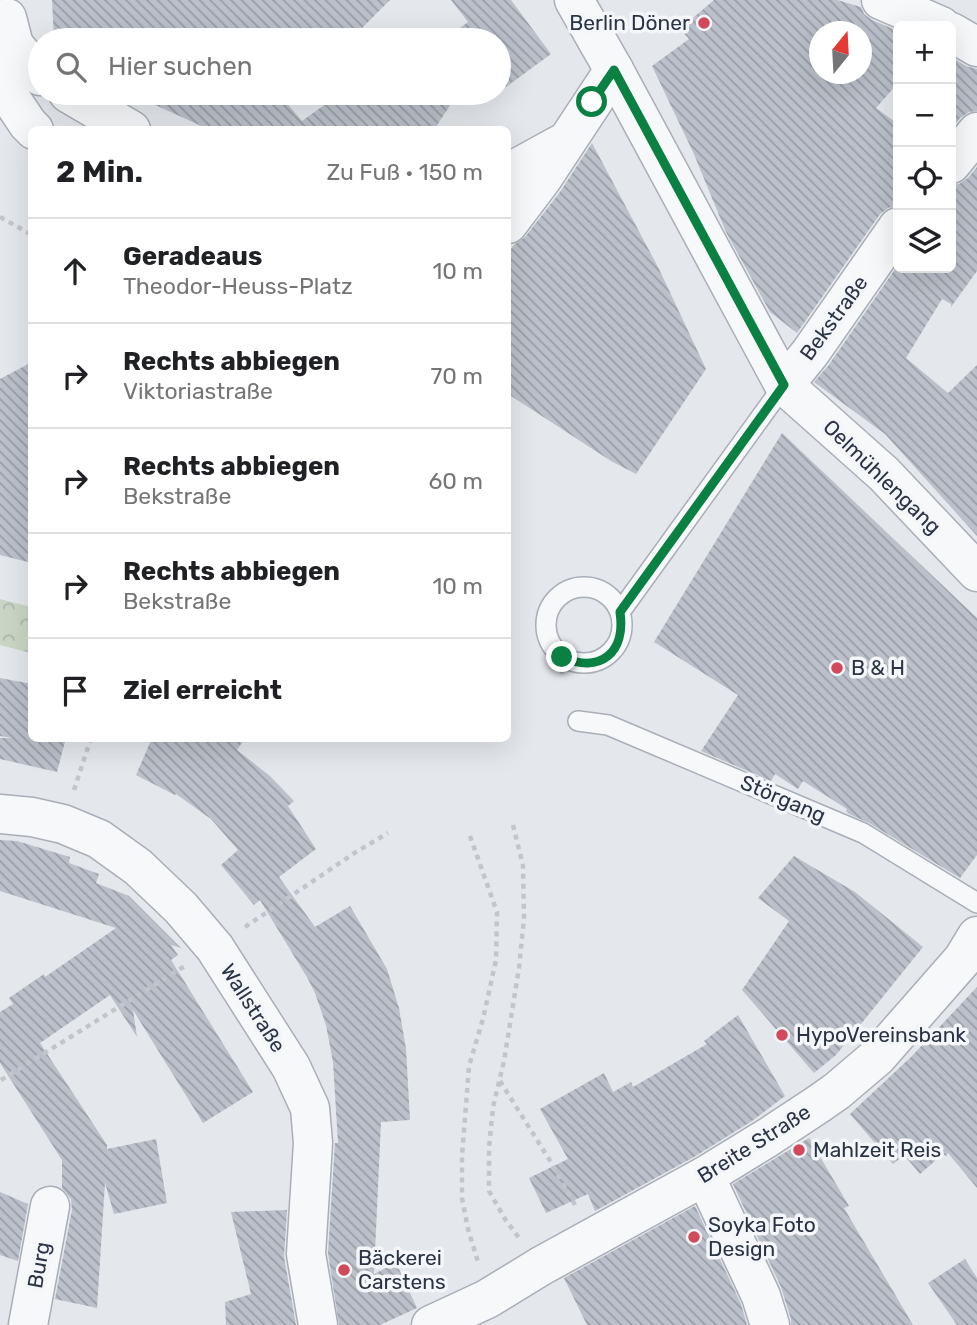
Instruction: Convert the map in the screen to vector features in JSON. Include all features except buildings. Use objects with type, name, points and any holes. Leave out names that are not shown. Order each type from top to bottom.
[{"type":"street","name":"Oelmühlengang","points":[[574,0],[784,385],[884,474],[977,572]]},
{"type":"street","points":[[881,0],[943,20],[977,47]]},
{"type":"street","points":[[6,20],[14,45],[28,62]]},
{"type":"street","points":[[511,219],[542,179],[614,70]]},
{"type":"street","points":[[0,71],[1,84],[30,126]]},
{"type":"street","points":[[88,105],[124,126]]},
{"type":"street","points":[[956,158],[977,132]]},
{"type":"street","points":[[511,171],[566,142]]},
{"type":"street","name":"Bekstraße","points":[[784,385],[810,353],[893,235]]},
{"type":"street","name":"Wallstraße","points":[[0,814],[63,824],[99,839],[138,867],[181,908],[215,947],[291,1067],[310,1108],[313,1143],[306,1254],[318,1325]]},
{"type":"street","name":"Breite Straße","points":[[431,1325],[487,1299],[541,1266],[705,1176],[837,1091],[877,1056],[962,959],[977,936]]},
{"type":"street","points":[[705,1176],[761,1296],[770,1325]]},
{"type":"street","name":"Burg","points":[[28,1325],[50,1206]]},
{"type":"lane","name":"Bekstraße","points":[[620,612],[611,598],[599,590],[579,587],[564,592],[553,601],[547,613],[546,634],[567,668],[602,660],[613,651],[620,640],[620,612],[784,385]]},
{"type":"lane","name":"Störgang","points":[[578,721],[608,725],[863,833],[977,903]]},
{"type":"path","points":[[0,217],[28,233]]},
{"type":"path","points":[[63,824],[90,742]]},
{"type":"path","points":[[513,825],[523,866],[524,918],[519,968],[493,1107],[489,1191],[505,1219],[541,1266]]},
{"type":"path","points":[[215,947],[388,833]]},
{"type":"path","points":[[470,836],[497,912],[496,960],[469,1066],[462,1156],[462,1198],[477,1260]]},
{"type":"path","points":[[1,1080],[157,984]]},
{"type":"path","points":[[499,1080],[549,1159],[593,1237]]},
{"type":"green space","points":[[0,599],[28,606],[28,652],[0,645]]},
{"type":"place","name":"Berlin Döner","points":[[704,23]]},
{"type":"place","name":"B & H","points":[[837,668]]},
{"type":"place","name":"HypoVereinsbank","points":[[782,1035]]},
{"type":"place","name":"Mahlzeit Reis","points":[[799,1150]]},
{"type":"place","name":"Soyka Foto Design","points":[[694,1237]]},
{"type":"place","name":"Bäckerei Carstens","points":[[344,1270]]},
{"type":"route","points":[[562,657],[575,663],[587,664],[602,660],[613,651],[620,640],[620,612],[784,385],[614,70],[592,102]]}]
